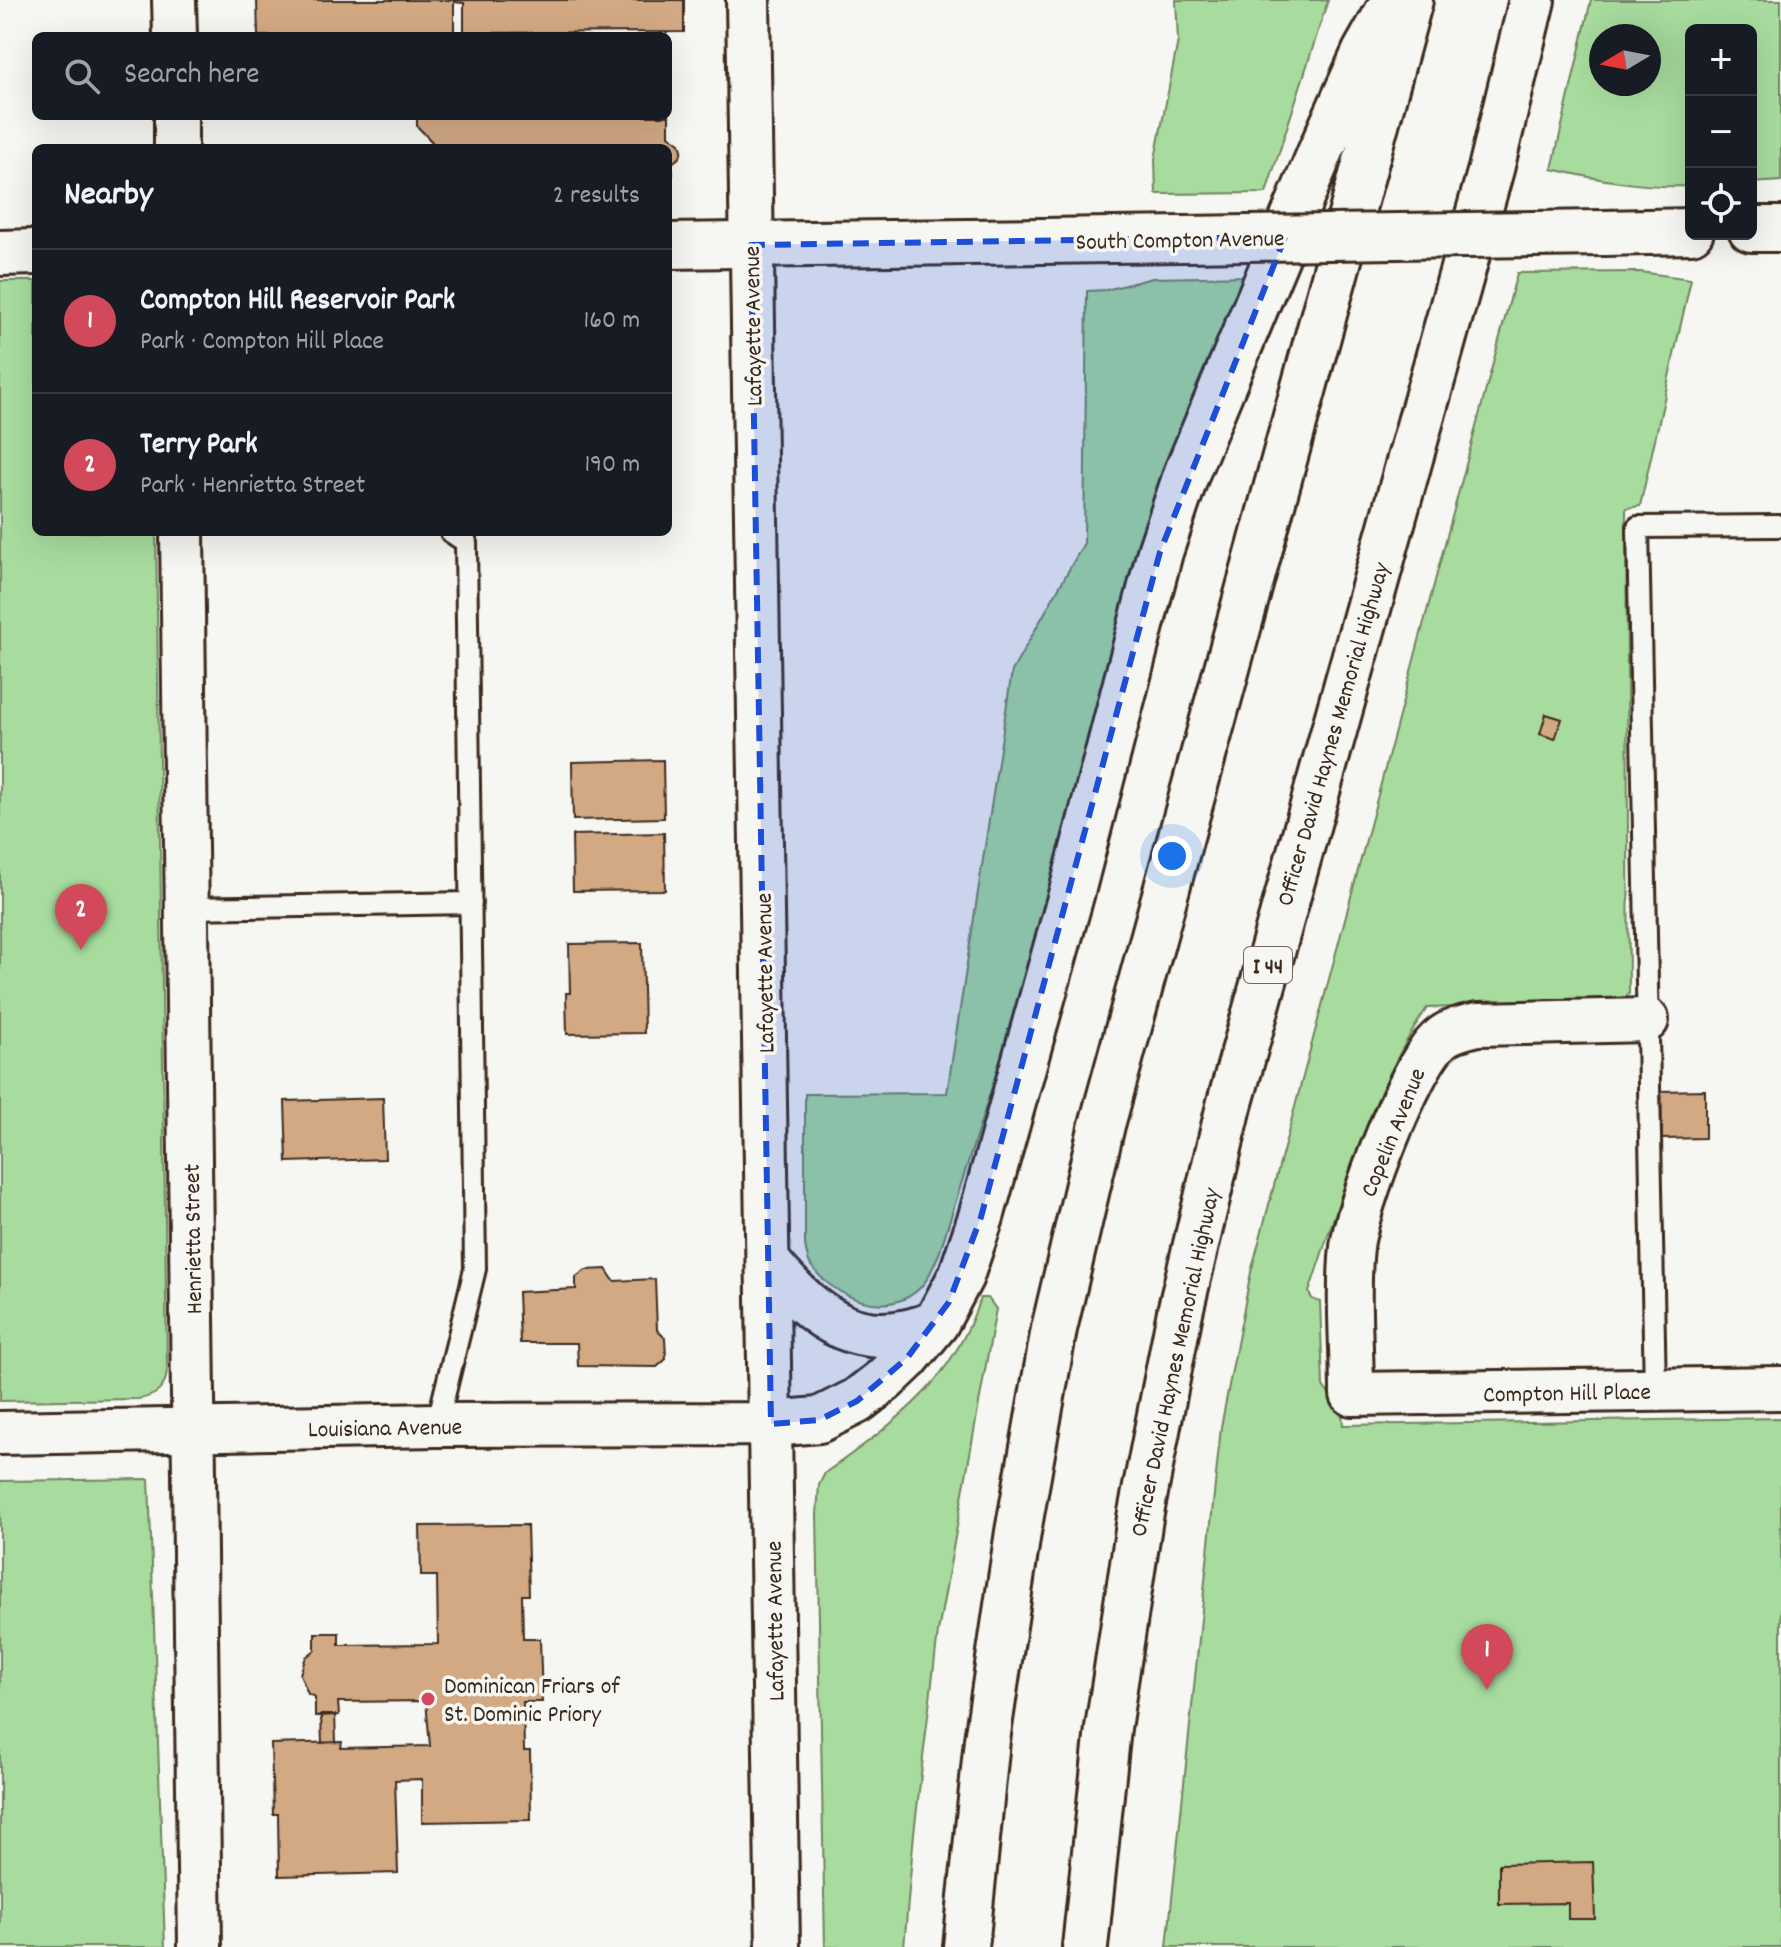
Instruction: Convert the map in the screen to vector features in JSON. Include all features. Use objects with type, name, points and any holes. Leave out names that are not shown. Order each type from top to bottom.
[{"type":"main road","points":[[771,1424],[819,1420],[857,1401],[907,1358],[936,1323],[961,1276],[981,1217],[1077,874],[1160,552],[1187,472],[1322,148],[1365,52],[1394,0]]},
{"type":"main road","points":[[966,1947],[987,1740],[1018,1532],[1054,1329],[1102,1125],[1410,0]]},
{"type":"main road","name":"Officer David Haynes Memorial Highway","points":[[1085,1947],[1108,1728],[1140,1518],[1180,1312],[1229,1106],[1491,169],[1532,0]]},
{"type":"main road","points":[[1757,229],[1781,229]]},
{"type":"main road","name":"South Compton Avenue","points":[[672,246],[1685,231]]},
{"type":"main road","points":[[0,253],[32,252]]},
{"type":"main road","points":[[769,1264],[809,1306],[848,1331],[900,1334],[936,1323]]},
{"type":"street","points":[[174,0],[175,32]]},
{"type":"street","name":"Lafayette Avenue","points":[[748,0],[778,1947]]},
{"type":"street","points":[[176,120],[176,144]]},
{"type":"street","name":"Henrietta Street","points":[[182,536],[200,1947]]},
{"type":"street","name":"Copelin Avenue","points":[[1352,1394],[1352,1246],[1364,1195],[1421,1060],[1440,1038],[1458,1028],[1478,1024],[1647,1020]]},
{"type":"street","name":"Compton Hill Place","points":[[1352,1394],[1781,1388]]},
{"type":"street","name":"Louisiana Avenue","points":[[0,1433],[437,1425],[771,1424]]},
{"type":"lane","points":[[1655,1391],[1638,527],[1781,526]]},
{"type":"lane","points":[[437,1425],[475,1269],[466,542],[457,536]]},
{"type":"lane","points":[[187,908],[471,903]]},
{"type":"highlighted area","points":[[1285,237],[1160,552],[981,1217],[949,1302],[907,1358],[857,1401],[819,1420],[771,1424],[751,245]]},
{"type":"green space","points":[[1176,0],[1328,0],[1266,193],[1156,194],[1155,159],[1178,41]]},
{"type":"green space","points":[[1591,0],[1781,0],[1781,181],[1757,183],[1757,24],[1685,24],[1685,186],[1656,186],[1552,169]]},
{"type":"green space","points":[[1640,272],[1691,279],[1640,506],[1626,508],[1629,994],[1620,1001],[1427,1008],[1407,1040],[1373,1109],[1309,1292],[1312,1299],[1320,1302],[1323,1386],[1342,1412],[1343,1425],[1781,1418],[1781,1947],[1167,1947],[1221,1427],[1251,1272],[1517,273]]},
{"type":"green space","points":[[1249,276],[939,1254],[924,1284],[908,1297],[879,1304],[849,1296],[822,1278],[810,1265],[807,1256],[805,1094],[947,1093],[1012,671],[1084,543],[1087,291],[1106,290],[1152,278]]},
{"type":"green space","points":[[0,281],[32,281],[32,536],[156,536],[167,1369],[165,1382],[159,1390],[138,1399],[0,1401]]},
{"type":"green space","points":[[980,1298],[988,1298],[996,1309],[938,1632],[904,1947],[825,1947],[819,1485],[825,1473],[897,1418],[937,1377],[969,1328]]},
{"type":"green space","points":[[149,1479],[165,1947],[0,1947],[0,1481]]},
{"type":"building","points":[[257,0],[454,0],[454,32],[258,32]]},
{"type":"building","points":[[684,0],[684,32],[464,32],[464,3],[454,2]]},
{"type":"building","points":[[417,120],[669,120],[669,135],[680,143],[682,150],[680,157],[672,163],[672,144],[434,144],[417,126]]},
{"type":"building","points":[[1546,714],[1562,719],[1555,739],[1540,734]]},
{"type":"building","points":[[663,760],[664,818],[573,820],[572,762]]},
{"type":"building","points":[[664,833],[665,890],[573,891],[572,835]]},
{"type":"building","points":[[642,943],[644,1033],[567,1034],[569,944]]},
{"type":"building","points":[[1705,1090],[1705,1138],[1662,1139],[1661,1091]]},
{"type":"building","points":[[383,1098],[385,1159],[287,1162],[285,1101]]},
{"type":"building","points":[[606,1269],[614,1281],[655,1279],[657,1330],[665,1338],[666,1359],[657,1367],[578,1366],[577,1343],[520,1343],[518,1292],[576,1289],[576,1277],[586,1270]]},
{"type":"building","name":"Dominican Friars of St. Dominic Priory","points":[[527,1525],[529,1595],[522,1595],[523,1639],[540,1639],[542,1702],[523,1702],[524,1751],[530,1751],[531,1820],[422,1822],[422,1779],[395,1780],[398,1873],[279,1876],[278,1814],[273,1814],[271,1744],[342,1742],[341,1748],[430,1746],[426,1701],[338,1702],[339,1715],[315,1716],[315,1697],[308,1694],[300,1674],[306,1657],[315,1650],[315,1633],[339,1633],[339,1645],[438,1644],[437,1576],[421,1576],[420,1526]]},
{"type":"building","points":[[321,1715],[335,1715],[336,1742],[322,1743]]},
{"type":"building","points":[[1593,1862],[1595,1919],[1568,1919],[1568,1903],[1499,1904],[1499,1864]]},
{"type":"place","name":"Terry Park","points":[[81,950]]},
{"type":"place","name":"Compton Hill Reservoir Park","points":[[1487,1690]]},
{"type":"place","name":"Dominican Friars of St. Dominic Priory","points":[[428,1699]]}]
